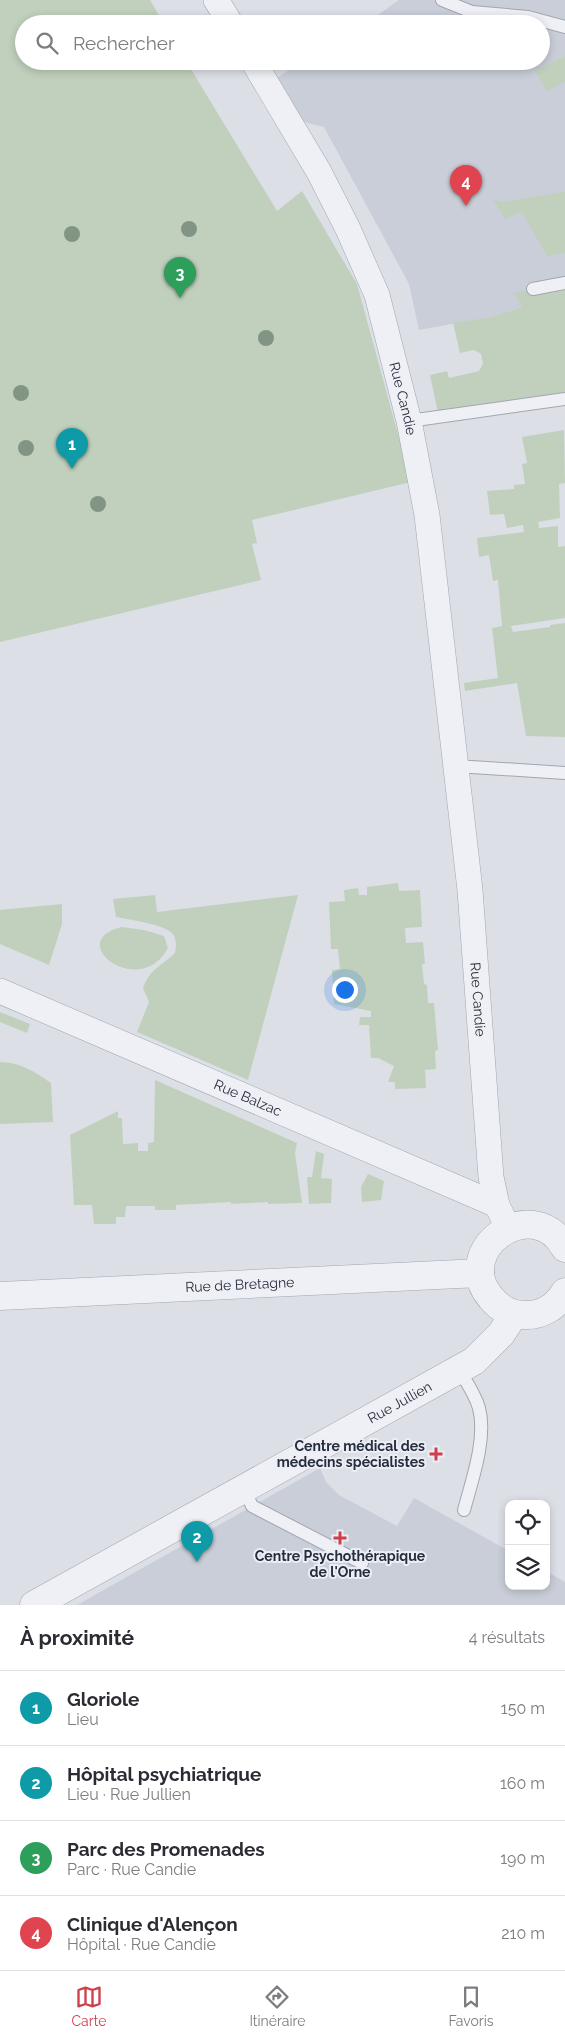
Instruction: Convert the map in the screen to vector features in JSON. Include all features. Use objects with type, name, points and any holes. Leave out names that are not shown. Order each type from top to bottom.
[{"type":"street","points":[[216,0],[225,15]]},
{"type":"street","name":"Rue Candie","points":[[258,70],[319,172],[348,229],[377,295],[410,421],[427,514],[470,890],[491,1177],[503,1217]]},
{"type":"street","name":"Rue Balzac","points":[[0,991],[503,1217]]},
{"type":"street","points":[[565,1248],[558,1238],[543,1228],[526,1225],[503,1217],[482,1258],[480,1273],[487,1294],[503,1309],[514,1314],[541,1313],[556,1304],[565,1292]]},
{"type":"street","name":"Rue de Bretagne","points":[[0,1296],[480,1273]]},
{"type":"street","name":"Rue Jullien","points":[[34,1605],[460,1370],[474,1361],[501,1334],[514,1314]]},
{"type":"lane","points":[[442,0],[472,12],[506,15]]},
{"type":"lane","points":[[550,23],[565,27]]},
{"type":"lane","points":[[533,289],[565,283]]},
{"type":"lane","points":[[410,421],[565,399]]},
{"type":"lane","points":[[456,766],[565,773]]},
{"type":"lane","points":[[460,1370],[479,1408],[480,1433],[478,1454],[464,1510]]},
{"type":"lane","points":[[244,1489],[252,1506],[362,1563]]},
{"type":"shaded area","points":[[399,0],[565,0],[565,299],[522,307],[491,317],[419,330],[409,284],[324,127],[300,121],[275,79],[289,70],[550,70],[550,15],[378,15]]},
{"type":"shaded area","name":"Centre Psychothérapique de l'Orne","points":[[320,1468],[326,1482],[339,1495],[397,1526],[414,1498],[505,1549],[505,1590],[550,1590],[550,1573],[565,1582],[565,1605],[77,1605]]},
{"type":"green space","points":[[0,0],[150,0],[159,15],[15,15],[15,70],[191,70],[277,211],[302,191],[357,284],[411,482],[252,520],[257,543],[252,544],[261,580],[0,642]]},
{"type":"green space","points":[[565,56],[565,82],[547,91],[535,71],[550,70],[550,64]]},
{"type":"green space","points":[[565,191],[565,253],[547,256],[522,212],[505,219],[493,199],[503,202]]},
{"type":"green space","points":[[565,283],[565,395],[438,413],[430,375],[447,371],[449,378],[479,371],[483,364],[481,354],[474,350],[460,353],[453,323],[491,317],[522,307],[514,293]]},
{"type":"green space","points":[[564,430],[565,483],[559,484],[560,518],[538,522],[539,528],[558,526],[558,547],[565,546],[565,618],[511,626],[513,632],[565,623],[565,737],[526,736],[517,683],[465,691],[464,683],[498,678],[492,628],[502,626],[498,580],[493,581],[489,555],[479,557],[477,538],[524,532],[523,525],[507,528],[504,514],[490,515],[487,491],[514,489],[514,485],[525,484],[522,464],[527,463],[522,437]]},
{"type":"green space","points":[[398,883],[399,891],[420,890],[422,927],[405,928],[406,943],[423,942],[425,964],[422,964],[424,984],[427,985],[428,1003],[434,1003],[438,1050],[435,1051],[436,1069],[425,1070],[426,1088],[395,1089],[395,1082],[388,1082],[394,1066],[378,1058],[371,1058],[369,1025],[359,1025],[360,1017],[371,1017],[371,1011],[334,1004],[332,970],[340,969],[338,949],[331,949],[329,902],[345,901],[344,890],[358,888],[359,895],[367,895],[367,887]]},
{"type":"green space","points":[[155,895],[157,912],[298,895],[248,1080],[137,1032],[149,1002],[143,988],[146,981],[153,972],[175,953],[176,941],[173,934],[162,928],[116,917],[113,899]]},
{"type":"green space","points":[[62,904],[62,924],[49,965],[0,944],[0,910]]},
{"type":"green space","points":[[122,927],[144,930],[164,936],[168,948],[156,963],[141,969],[125,968],[112,963],[103,954],[100,944],[106,934]]},
{"type":"green space","points":[[0,1012],[30,1024],[27,1033],[0,1022]]},
{"type":"green space","points":[[0,1062],[21,1066],[51,1083],[53,1122],[0,1124]]},
{"type":"green space","points":[[155,1080],[297,1143],[295,1153],[302,1203],[231,1204],[231,1202],[176,1205],[176,1210],[155,1210],[155,1206],[126,1206],[125,1217],[116,1217],[116,1224],[94,1224],[92,1205],[74,1205],[70,1135],[118,1111],[118,1118],[122,1118],[123,1144],[138,1143],[138,1151],[148,1151],[148,1143],[154,1142]]},
{"type":"green space","points":[[316,1151],[324,1154],[321,1178],[332,1179],[331,1203],[309,1204],[307,1177],[312,1177]]},
{"type":"green space","points":[[368,1174],[384,1181],[381,1200],[362,1202],[361,1187]]},
{"type":"place","name":"Clinique d'Alençon","points":[[466,206]]},
{"type":"place","name":"Parc des Promenades","points":[[180,298]]},
{"type":"place","name":"Gloriole","points":[[72,469]]},
{"type":"place","name":"Centre médical des médecins spécialistes","points":[[436,1454]]},
{"type":"place","name":"Centre Psychothérapique de l'Orne","points":[[340,1538]]},
{"type":"place","name":"Hôpital psychiatrique","points":[[197,1562]]}]
